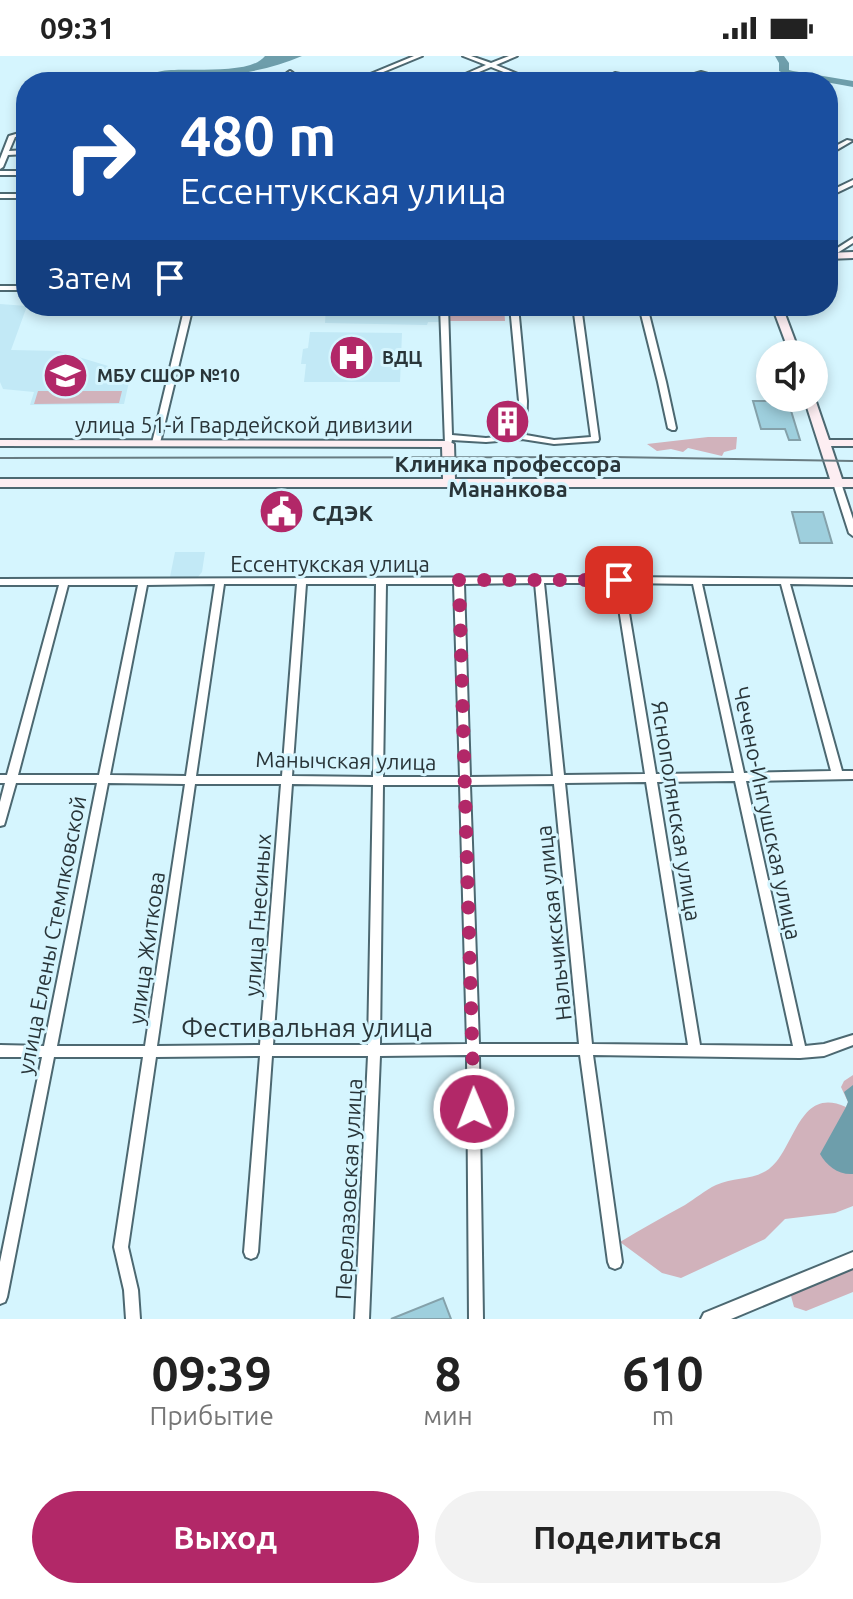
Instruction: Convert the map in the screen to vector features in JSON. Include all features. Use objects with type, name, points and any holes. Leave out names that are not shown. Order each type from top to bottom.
[{"type":"main road","points":[[781,316],[790,340]]},
{"type":"main road","points":[[815,412],[837,483]]},
{"type":"main road","name":"улица 51-й Гвардейской дивизии","points":[[0,443],[448,441]]},
{"type":"main road","points":[[448,441],[449,483]]},
{"type":"main road","points":[[826,443],[853,443]]},
{"type":"main road","points":[[0,483],[853,483]]},
{"type":"street","points":[[379,72],[419,56]]},
{"type":"street","points":[[466,56],[505,72]]},
{"type":"street","points":[[477,72],[514,56]]},
{"type":"street","points":[[838,147],[849,141]]},
{"type":"street","points":[[0,167],[5,149]]},
{"type":"street","points":[[156,443],[187,316]]},
{"type":"street","points":[[444,316],[448,441],[522,437],[554,442],[595,439],[578,316]]},
{"type":"street","points":[[515,316],[523,401],[522,437]]},
{"type":"street","points":[[645,316],[654,352],[662,369],[672,428]]},
{"type":"street","points":[[837,483],[853,533]]},
{"type":"street","points":[[459,580],[473,1049],[476,1319]]},
{"type":"street","name":"Нальчикская улица","points":[[539,580],[586,1050],[615,1262]]},
{"type":"street","name":"Яснополянская улица","points":[[619,580],[695,1050]]},
{"type":"street","name":"улица Житкова","points":[[133,1319],[131,1290],[121,1247],[220,581]]},
{"type":"street","name":"улица Гнесиных","points":[[251,1252],[302,581]]},
{"type":"street","name":"Перелазовская улица","points":[[362,1319],[374,1053],[381,581]]},
{"type":"street","name":"Ессентукская улица","points":[[0,582],[853,582]]},
{"type":"street","points":[[0,822],[6,779],[64,582]]},
{"type":"street","name":"улица Елены Стемпковской","points":[[0,1297],[143,582]]},
{"type":"street","name":"Чечено-Ингушская улица","points":[[697,582],[800,1052]]},
{"type":"street","points":[[785,582],[838,776]]},
{"type":"street","name":"Манычская улица","points":[[6,779],[466,781],[853,775]]},
{"type":"street","name":"Фестивальная улица","points":[[0,1051],[374,1053],[473,1049],[800,1052],[824,1050],[853,1040]]},
{"type":"street","points":[[710,1319],[853,1260]]},
{"type":"shaded area","points":[[265,56],[302,56],[247,72],[158,72],[217,70],[257,62]]},
{"type":"shaded area","name":"МБУ СШОР №10","points":[[0,304],[16,305],[16,316],[23,316],[11,350],[59,351],[131,373],[124,404],[30,405],[34,392],[3,389],[0,382]]},
{"type":"shaded area","points":[[325,316],[439,316],[439,322],[428,322],[427,325],[325,323]]},
{"type":"shaded area","points":[[450,316],[505,316],[505,321],[450,321]]},
{"type":"shaded area","name":"ВДЦ","points":[[310,332],[402,333],[400,382],[304,382],[306,364],[301,364],[303,349],[308,348]]},
{"type":"shaded area","points":[[38,391],[122,391],[119,403],[34,404]]},
{"type":"shaded area","points":[[737,437],[736,449],[724,452],[722,456],[688,448],[683,452],[671,449],[657,451],[647,444]]},
{"type":"shaded area","points":[[175,552],[205,552],[202,572],[198,577],[170,577]]},
{"type":"shaded area","points":[[853,1075],[853,1206],[835,1213],[785,1219],[765,1239],[681,1278],[662,1273],[620,1242],[716,1185],[769,1169],[778,1160],[807,1112],[817,1105],[830,1103],[846,1107],[848,1102],[841,1087]]},
{"type":"shaded area","points":[[853,1085],[853,1174],[848,1174],[834,1169],[820,1154],[848,1102],[844,1092]]},
{"type":"shaded area","points":[[853,1265],[853,1292],[806,1311],[794,1307],[793,1291]]},
{"type":"building","points":[[756,412],[791,412],[800,440],[789,440],[785,429],[761,429]]},
{"type":"building","points":[[792,512],[823,512],[832,543],[800,543]]},
{"type":"building","points":[[443,1298],[451,1319],[391,1319]]},
{"type":"waterway","points":[[779,56],[787,72]]},
{"type":"waterway","points":[[838,82],[853,84]]},
{"type":"tram line","points":[[0,458],[613,457],[853,461]]},
{"type":"place","name":"ВДЦ","points":[[351,357]]},
{"type":"place","name":"МБУ СШОР №10","points":[[66,375]]},
{"type":"place","name":"Клиника профессора Мананкова","points":[[508,422]]},
{"type":"place","name":"СДЭК","points":[[281,512]]},
{"type":"route","points":[[474,1109],[459,580],[619,580]]}]
